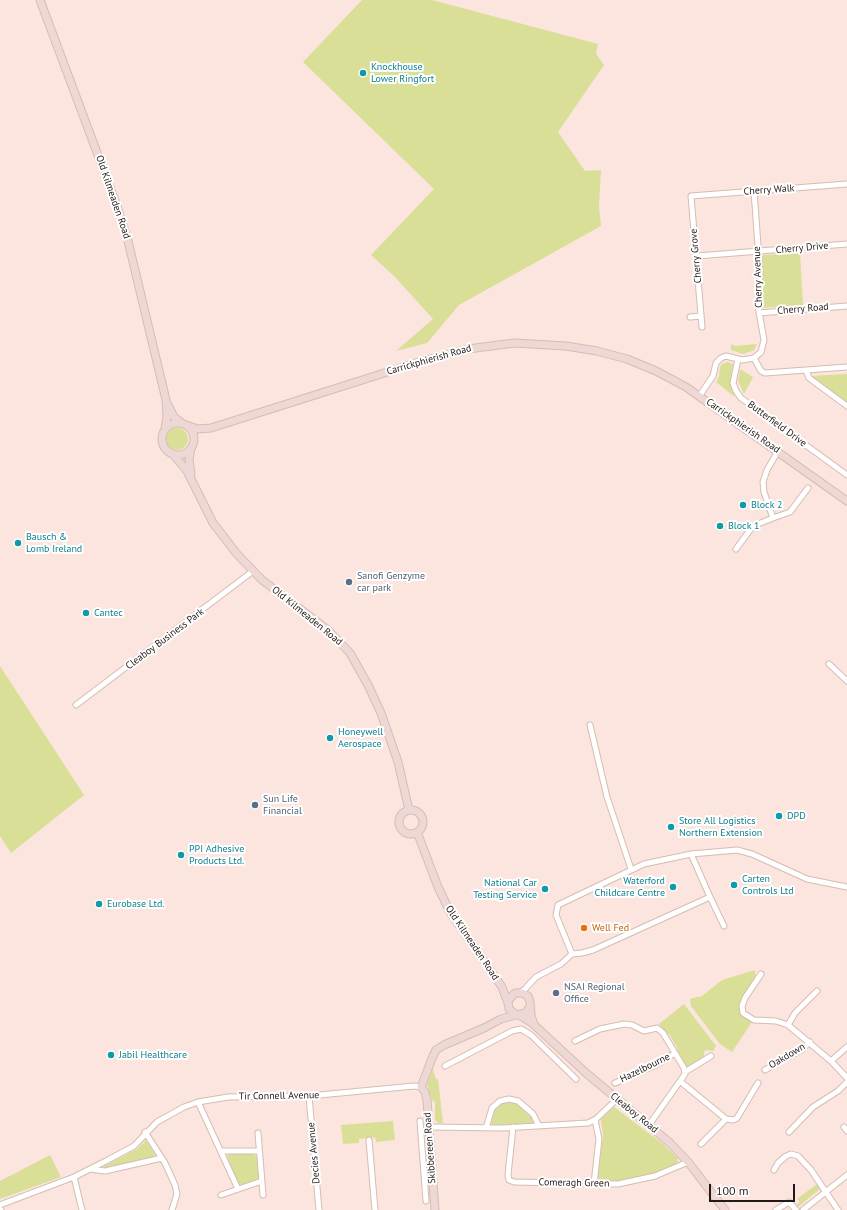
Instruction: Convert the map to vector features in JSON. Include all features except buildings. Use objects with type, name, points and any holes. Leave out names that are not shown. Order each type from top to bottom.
[{"type":"street","name":"Old Kilmeaden Road","points":[[40,0],[122,220],[141,288],[166,400],[167,417],[165,429]]},
{"type":"street","name":"Cherry Walk","points":[[691,196],[847,184]]},
{"type":"street","name":"Cherry Avenue","points":[[754,191],[757,252],[760,273],[759,313],[764,346],[761,352],[754,358]]},
{"type":"street","name":"Cherry Grove","points":[[691,196],[702,327]]},
{"type":"street","name":"Cherry Drive","points":[[697,256],[847,244]]},
{"type":"street","name":"Cherry Road","points":[[759,313],[847,306]]},
{"type":"street","points":[[690,317],[702,316]]},
{"type":"street","name":"Carrickphierish Road","points":[[192,445],[204,432],[214,427],[431,358],[468,349],[506,344],[566,346],[612,355],[656,371],[700,395],[847,501]]},
{"type":"street","points":[[700,395],[712,376],[714,366],[718,360],[726,356],[745,360],[754,358],[761,370],[766,373],[847,368]]},
{"type":"street","name":"Butterfield Drive","points":[[738,359],[733,383],[736,392],[741,398],[847,475]]},
{"type":"street","points":[[806,370],[809,378],[847,406]]},
{"type":"street","name":"Old Kilmeaden Road","points":[[166,400],[174,417],[184,424]]},
{"type":"street","points":[[173,423],[184,424],[193,434],[192,445],[184,453],[173,454],[162,444],[162,436],[165,429],[173,423]]},
{"type":"street","name":"Carrickphierish Road","points":[[184,424],[198,429],[214,427]]},
{"type":"street","name":"Old Kilmeaden Road","points":[[192,445],[189,466],[193,482]]},
{"type":"street","points":[[773,518],[764,492],[763,482],[770,463],[778,451]]},
{"type":"street","name":"Old Kilmeaden Road","points":[[173,454],[184,465],[213,523],[230,546],[253,571],[328,630],[350,653],[368,685],[381,713],[398,762],[409,810]]},
{"type":"street","points":[[736,549],[754,526],[790,512],[808,488]]},
{"type":"street","name":"Cleaboy Business Park","points":[[76,705],[253,571]]},
{"type":"street","points":[[829,664],[847,681]]},
{"type":"street","points":[[590,725],[607,797],[631,869]]},
{"type":"street","points":[[409,810],[418,812],[423,818],[422,826],[416,832],[409,833],[400,826],[402,815],[409,810]]},
{"type":"street","name":"Old Kilmeaden Road","points":[[416,832],[450,912],[502,986],[508,1004]]},
{"type":"street","points":[[572,954],[556,915],[557,907],[564,901],[631,869],[656,860],[726,850],[742,851],[807,879],[847,887]]},
{"type":"street","points":[[691,854],[724,926]]},
{"type":"street","points":[[501,1019],[510,996],[525,989],[538,976],[561,964],[572,954],[582,954],[593,950],[710,897]]},
{"type":"street","points":[[761,974],[746,996],[742,1009],[746,1016],[757,1021],[776,1021],[788,1025],[810,1042],[847,1078]]},
{"type":"street","points":[[531,982],[529,988],[530,1003],[534,1025]]},
{"type":"street","name":"Old Kilmeaden Road","points":[[502,986],[518,993]]},
{"type":"street","points":[[788,1025],[795,1013],[817,991]]},
{"type":"street","points":[[518,993],[525,994],[530,1003]]},
{"type":"street","points":[[421,1087],[437,1049],[501,1019],[526,1013],[530,1003]]},
{"type":"street","points":[[508,1004],[510,1012],[517,1015]]},
{"type":"street","name":"Cleaboy Road","points":[[517,1015],[534,1025],[571,1060],[649,1125],[688,1162],[725,1210]]},
{"type":"street","name":"Hazelbourne","points":[[575,1041],[600,1029],[627,1024],[644,1031],[655,1028],[660,1030],[685,1072]]},
{"type":"street","points":[[445,1066],[512,1031],[521,1029],[531,1035],[576,1079]]},
{"type":"street","name":"Oakdown","points":[[764,1070],[801,1050],[810,1042]]},
{"type":"street","points":[[831,1061],[847,1047]]},
{"type":"street","name":"Hazelbourne","points":[[615,1083],[656,1065],[675,1053]]},
{"type":"street","points":[[649,1125],[681,1082],[685,1072],[711,1056]]},
{"type":"street","points":[[565,1067],[571,1060]]},
{"type":"street","points":[[681,1082],[726,1119],[731,1121],[737,1118],[758,1083]]},
{"type":"street","points":[[789,1132],[810,1109],[838,1092],[847,1082]]},
{"type":"street","name":"Tir Connell Avenue","points":[[0,1205],[90,1169],[130,1148],[157,1122],[184,1107],[198,1102],[233,1096],[309,1096],[414,1086],[421,1087]]},
{"type":"street","name":"Skibbereen Road","points":[[421,1087],[426,1097],[435,1210]]},
{"type":"street","name":"Decies Avenue","points":[[309,1096],[319,1210]]},
{"type":"street","points":[[486,1128],[492,1108],[500,1101],[510,1099],[518,1101],[533,1114],[539,1126]]},
{"type":"street","points":[[429,1127],[486,1128],[585,1123],[595,1120],[617,1099]]},
{"type":"street","points":[[198,1102],[238,1188]]},
{"type":"street","points":[[701,1144],[726,1119]]},
{"type":"street","points":[[594,1184],[599,1139],[595,1120]]},
{"type":"street","name":"Skibbereen Road","points":[[420,1121],[426,1202]]},
{"type":"street","name":"Comeragh Green","points":[[513,1127],[508,1174],[510,1180],[618,1184],[669,1171],[688,1162]]},
{"type":"street","points":[[145,1132],[162,1158],[176,1188],[176,1197],[172,1210]]},
{"type":"street","points":[[258,1133],[263,1195]]},
{"type":"street","points":[[369,1140],[374,1210]]},
{"type":"street","points":[[221,1151],[259,1151]]},
{"type":"street","points":[[774,1170],[784,1158],[791,1154],[796,1155],[804,1161],[838,1210]]},
{"type":"street","points":[[90,1169],[104,1171],[162,1158]]},
{"type":"street","points":[[424,1164],[432,1164]]},
{"type":"street","points":[[803,1210],[847,1175]]},
{"type":"street","points":[[74,1176],[82,1210]]},
{"type":"street","points":[[221,1195],[262,1181]]},
{"type":"street","points":[[776,1210],[788,1202],[796,1210]]},
{"type":"green space","points":[[362,0],[432,0],[598,44],[596,54],[604,65],[558,132],[585,171],[601,170],[599,206],[601,226],[459,305],[427,343],[396,351],[433,319],[395,277],[371,255],[434,189],[303,62]]},
{"type":"green space","points":[[800,253],[803,305],[761,308],[762,255]]},
{"type":"green space","points":[[731,344],[735,346],[757,344],[754,350],[743,354],[731,350]]},
{"type":"green space","points":[[728,362],[733,364],[730,383],[735,397],[716,382],[719,376],[720,367],[722,364]]},
{"type":"green space","points":[[740,369],[753,377],[744,394],[738,381]]},
{"type":"green space","points":[[847,374],[847,402],[811,376]]},
{"type":"green space","points":[[177,428],[185,431],[188,439],[185,447],[177,450],[169,447],[166,439],[169,431]]},
{"type":"green space","points":[[0,666],[84,795],[11,853],[0,836]]},
{"type":"green space","points":[[755,970],[756,980],[744,994],[739,1012],[743,1017],[752,1022],[732,1052],[720,1044],[691,1006],[690,999],[702,996],[722,980]]},
{"type":"green space","points":[[684,1004],[716,1046],[713,1051],[706,1050],[704,1052],[704,1058],[687,1068],[676,1050],[678,1049],[669,1034],[667,1034],[659,1024]]},
{"type":"green space","points":[[435,1063],[433,1070],[436,1079],[438,1079],[443,1123],[438,1123],[435,1120],[435,1102],[432,1100],[427,1084]]},
{"type":"green space","points":[[510,1101],[516,1103],[532,1118],[533,1124],[491,1125],[495,1108],[505,1102]]},
{"type":"green space","points":[[614,1107],[663,1144],[678,1158],[677,1163],[672,1167],[653,1174],[621,1181],[606,1182],[599,1180],[598,1176],[603,1136],[601,1119]]},
{"type":"green space","points":[[393,1121],[395,1140],[376,1142],[375,1137],[359,1139],[359,1143],[343,1144],[341,1125]]},
{"type":"green space","points":[[146,1140],[155,1155],[151,1158],[104,1168],[104,1166],[137,1149]]},
{"type":"green space","points":[[229,1153],[254,1154],[257,1157],[259,1178],[242,1185],[238,1183],[227,1157]]},
{"type":"green space","points":[[50,1155],[61,1177],[0,1199],[0,1181]]},
{"type":"green space","points":[[817,1184],[820,1189],[798,1207],[796,1205],[800,1202],[797,1199]]},
{"type":"place","name":"Knockhouse Lower Ringfort","points":[[363,73]]},
{"type":"place","name":"Block 2","points":[[743,505]]},
{"type":"place","name":"Block 1","points":[[720,526]]},
{"type":"place","name":"Bausch & Lomb Ireland","points":[[18,543]]},
{"type":"place","name":"Sanofi Genzyme car park","points":[[349,582]]},
{"type":"place","name":"Cantec","points":[[86,613]]},
{"type":"place","name":"Honeywell Aerospace","points":[[330,738]]},
{"type":"place","name":"Sun Life Financial","points":[[255,805]]},
{"type":"place","name":"DPD","points":[[779,816]]},
{"type":"place","name":"Store All Logistics Northern Extension","points":[[671,827]]},
{"type":"place","name":"PPI Adhesive Products Ltd.","points":[[181,855]]},
{"type":"place","name":"Carten Controls Ltd","points":[[734,885]]},
{"type":"place","name":"Waterford Childcare Centre","points":[[673,887]]},
{"type":"place","name":"National Car Testing Service","points":[[545,889]]},
{"type":"place","name":"Eurobase Ltd.","points":[[99,904]]},
{"type":"place","name":"Well Fed","points":[[584,928]]},
{"type":"place","name":"NSAI Regional Office","points":[[556,993]]},
{"type":"place","name":"Jabil Healthcare","points":[[111,1055]]}]
